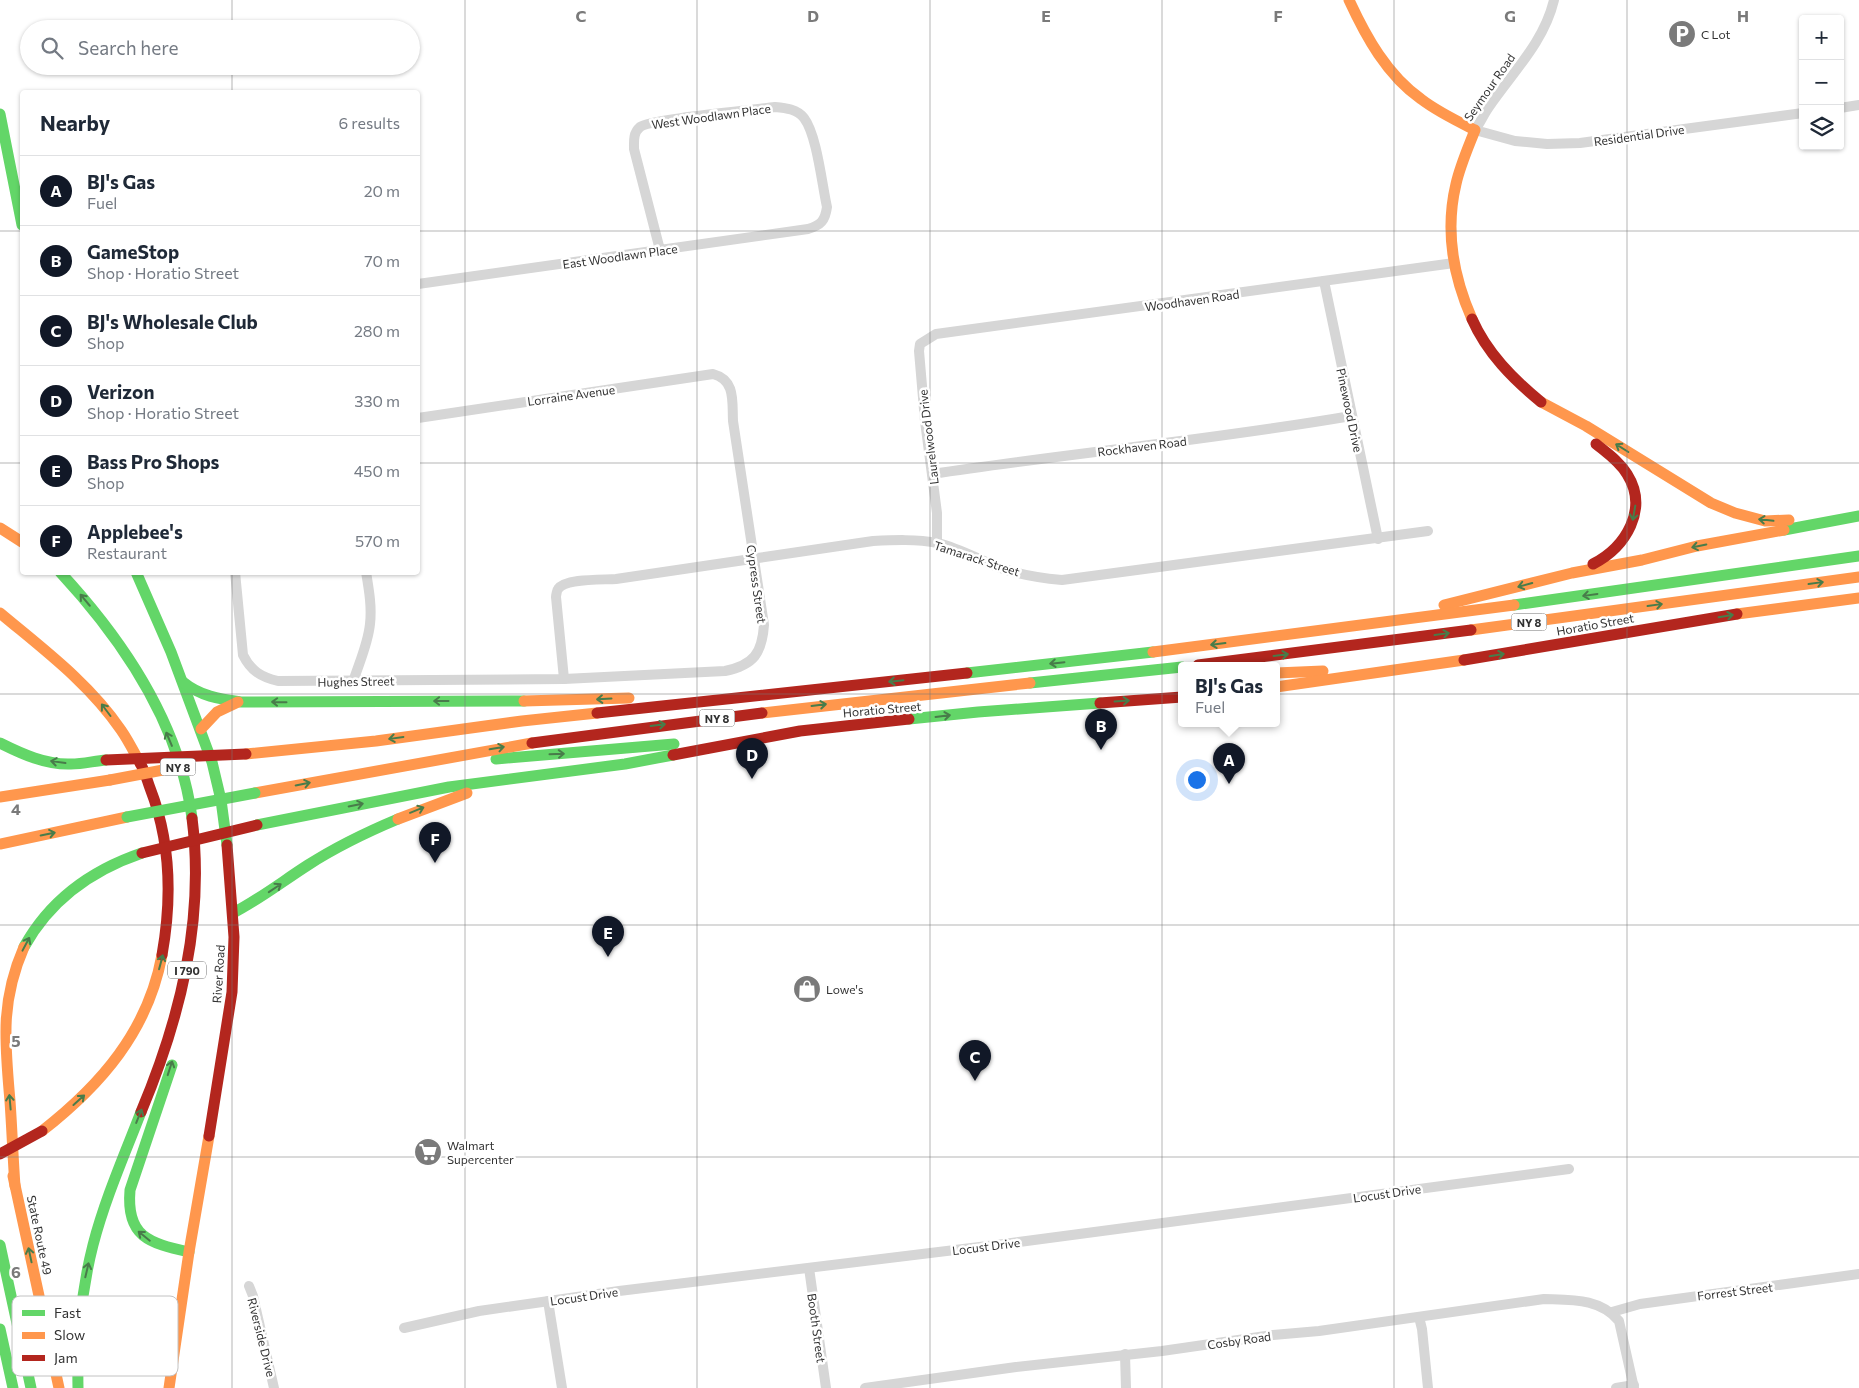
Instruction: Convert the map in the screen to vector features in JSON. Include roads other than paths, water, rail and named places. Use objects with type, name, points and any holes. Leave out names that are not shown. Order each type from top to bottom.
[{"type":"main road","points":[[1349,0],[1357,19],[1374,48],[1397,78],[1413,93],[1446,115],[1475,130]]},
{"type":"main road","points":[[0,114],[20,215]]},
{"type":"main road","name":"Seymour Road","points":[[1475,130],[1459,169],[1453,194],[1451,242],[1462,297],[1480,336],[1497,361],[1518,384],[1541,402]]},
{"type":"main road","points":[[1541,402],[1586,426],[1711,503],[1735,513],[1765,521],[1832,520]]},
{"type":"main road","points":[[1541,402],[1612,456],[1626,471],[1636,495],[1635,512],[1630,530],[1624,541],[1613,554],[1572,573]]},
{"type":"main road","points":[[1354,626],[1572,573],[1859,516]]},
{"type":"main road","points":[[0,528],[20,541]]},
{"type":"main road","name":"NY 8","points":[[0,797],[110,780],[246,754],[376,741],[530,720],[1114,657],[1478,610],[1859,556]]},
{"type":"main road","name":"I 790","points":[[63,575],[105,624],[134,666],[153,702],[183,777],[191,810],[196,853],[195,891],[189,954],[174,1024],[166,1051],[106,1200],[92,1248],[82,1296]]},
{"type":"main road","name":"River Road","points":[[137,575],[183,682],[212,762],[221,800],[228,850],[233,913],[232,992],[223,1058],[189,1252],[178,1327]]},
{"type":"main road","name":"NY 8","points":[[1222,662],[1859,577]]},
{"type":"main road","name":"Horatio Street","points":[[1280,686],[1431,666],[1725,616],[1859,598]]},
{"type":"main road","points":[[0,613],[79,680],[101,703],[122,730],[138,757],[151,786],[162,825],[170,880],[169,917],[163,955],[156,982],[128,1042],[89,1092],[42,1131],[0,1154]]},
{"type":"main road","points":[[1280,673],[1383,666],[1431,666]]},
{"type":"main road","name":"NY 8","points":[[0,844],[127,817],[506,746],[758,713],[1178,668]]},
{"type":"main road","points":[[1157,671],[1178,674]]},
{"type":"main road","points":[[183,682],[194,691],[216,699],[241,702],[527,702],[657,697],[740,697]]},
{"type":"main road","name":"Horatio Street","points":[[516,778],[587,770],[697,752],[800,730],[978,712],[1178,697]]},
{"type":"main road","points":[[201,729],[212,715],[224,707],[241,702]]},
{"type":"main road","points":[[421,762],[581,753],[718,739],[756,739]]},
{"type":"main road","points":[[0,743],[19,753],[45,761],[69,764],[106,760],[246,754]]},
{"type":"main road","points":[[233,913],[244,908],[316,860],[383,824],[429,805],[516,778]]},
{"type":"main road","points":[[15,1186],[10,1103],[4,1050],[6,1002],[12,976],[33,931],[47,911],[73,887],[98,871],[142,852],[257,825],[448,787],[516,778]]},
{"type":"main road","points":[[191,998],[197,972],[200,932],[196,853]]},
{"type":"main road","points":[[184,1025],[130,1190],[128,1205],[129,1214],[137,1230],[145,1238],[156,1244],[189,1252]]},
{"type":"main road","name":"State Route 49","points":[[0,1117],[39,1296]]},
{"type":"main road","points":[[0,1245],[12,1300]]},
{"type":"main road","points":[[0,1329],[13,1388]]},
{"type":"street","name":"Seymour Road","points":[[1475,130],[1489,107],[1538,39],[1554,0]]},
{"type":"street","points":[[1844,107],[1859,105]]},
{"type":"street","name":"West Woodlawn Place","points":[[660,250],[634,145],[634,137],[640,128],[646,124],[776,107],[787,108],[798,113],[804,118],[810,129],[816,153],[827,207],[826,217],[821,224]]},
{"type":"street","name":"Residential Drive","points":[[1475,130],[1515,141],[1547,144],[1580,143],[1799,114]]},
{"type":"street","name":"East Woodlawn Place","points":[[420,284],[808,229],[821,224]]},
{"type":"street","name":"Woodhaven Road","points":[[930,336],[1454,262]]},
{"type":"street","name":"Pinewood Drive","points":[[1324,281],[1378,539]]},
{"type":"street","name":"Laurelwood Drive","points":[[930,336],[920,344],[919,351],[925,421],[937,513],[937,543]]},
{"type":"street","name":"Lorraine Avenue","points":[[420,418],[713,374],[724,378]]},
{"type":"street","name":"Cypress Street","points":[[564,679],[725,671],[736,668],[751,660],[759,651],[763,641],[764,625],[733,421],[731,393],[724,378]]},
{"type":"street","name":"Rockhaven Road","points":[[932,474],[1288,427],[1351,416]]},
{"type":"street","name":"Tamarack Street","points":[[564,679],[556,597],[558,590],[565,584],[575,582],[616,579],[873,541],[907,540],[937,543],[1001,568],[1038,578],[1062,580],[1428,532]]},
{"type":"street","name":"Hughes Street","points":[[235,575],[243,655],[255,672],[265,678],[278,681],[353,682],[564,679]]},
{"type":"street","points":[[353,682],[367,641],[370,624],[371,604],[366,575]]},
{"type":"street","name":"Locust Drive","points":[[404,1328],[479,1311],[548,1301],[1569,1169]]},
{"type":"street","name":"Booth Street","points":[[809,1268],[826,1388]]},
{"type":"street","name":"Forrest Street","points":[[1612,1312],[1640,1304],[1859,1274]]},
{"type":"street","name":"Riverside Drive","points":[[249,1286],[253,1296],[274,1388]]},
{"type":"street","name":"Cosby Road","points":[[865,1388],[1125,1354],[1162,1351],[1273,1335],[1319,1332],[1544,1300],[1577,1300],[1599,1305],[1612,1312]]},
{"type":"street","points":[[548,1301],[562,1388]]},
{"type":"street","points":[[1612,1312],[1619,1321],[1634,1387],[1616,1388]]},
{"type":"street","points":[[1419,1317],[1428,1388]]},
{"type":"street","points":[[1125,1354],[1126,1388]]},
{"type":"place","name":"C Lot","points":[[1682,34]]},
{"type":"place","name":"GameStop","points":[[1101,750]]},
{"type":"place","name":"Verizon","points":[[752,779]]},
{"type":"place","name":"BJ's Gas","points":[[1229,784]]},
{"type":"place","name":"Applebee's","points":[[435,863]]},
{"type":"place","name":"Bass Pro Shops","points":[[608,957]]},
{"type":"place","name":"Lowe's","points":[[807,989]]},
{"type":"place","name":"BJ's Wholesale Club","points":[[975,1081]]},
{"type":"place","name":"Walmart Supercenter","points":[[428,1152]]}]
